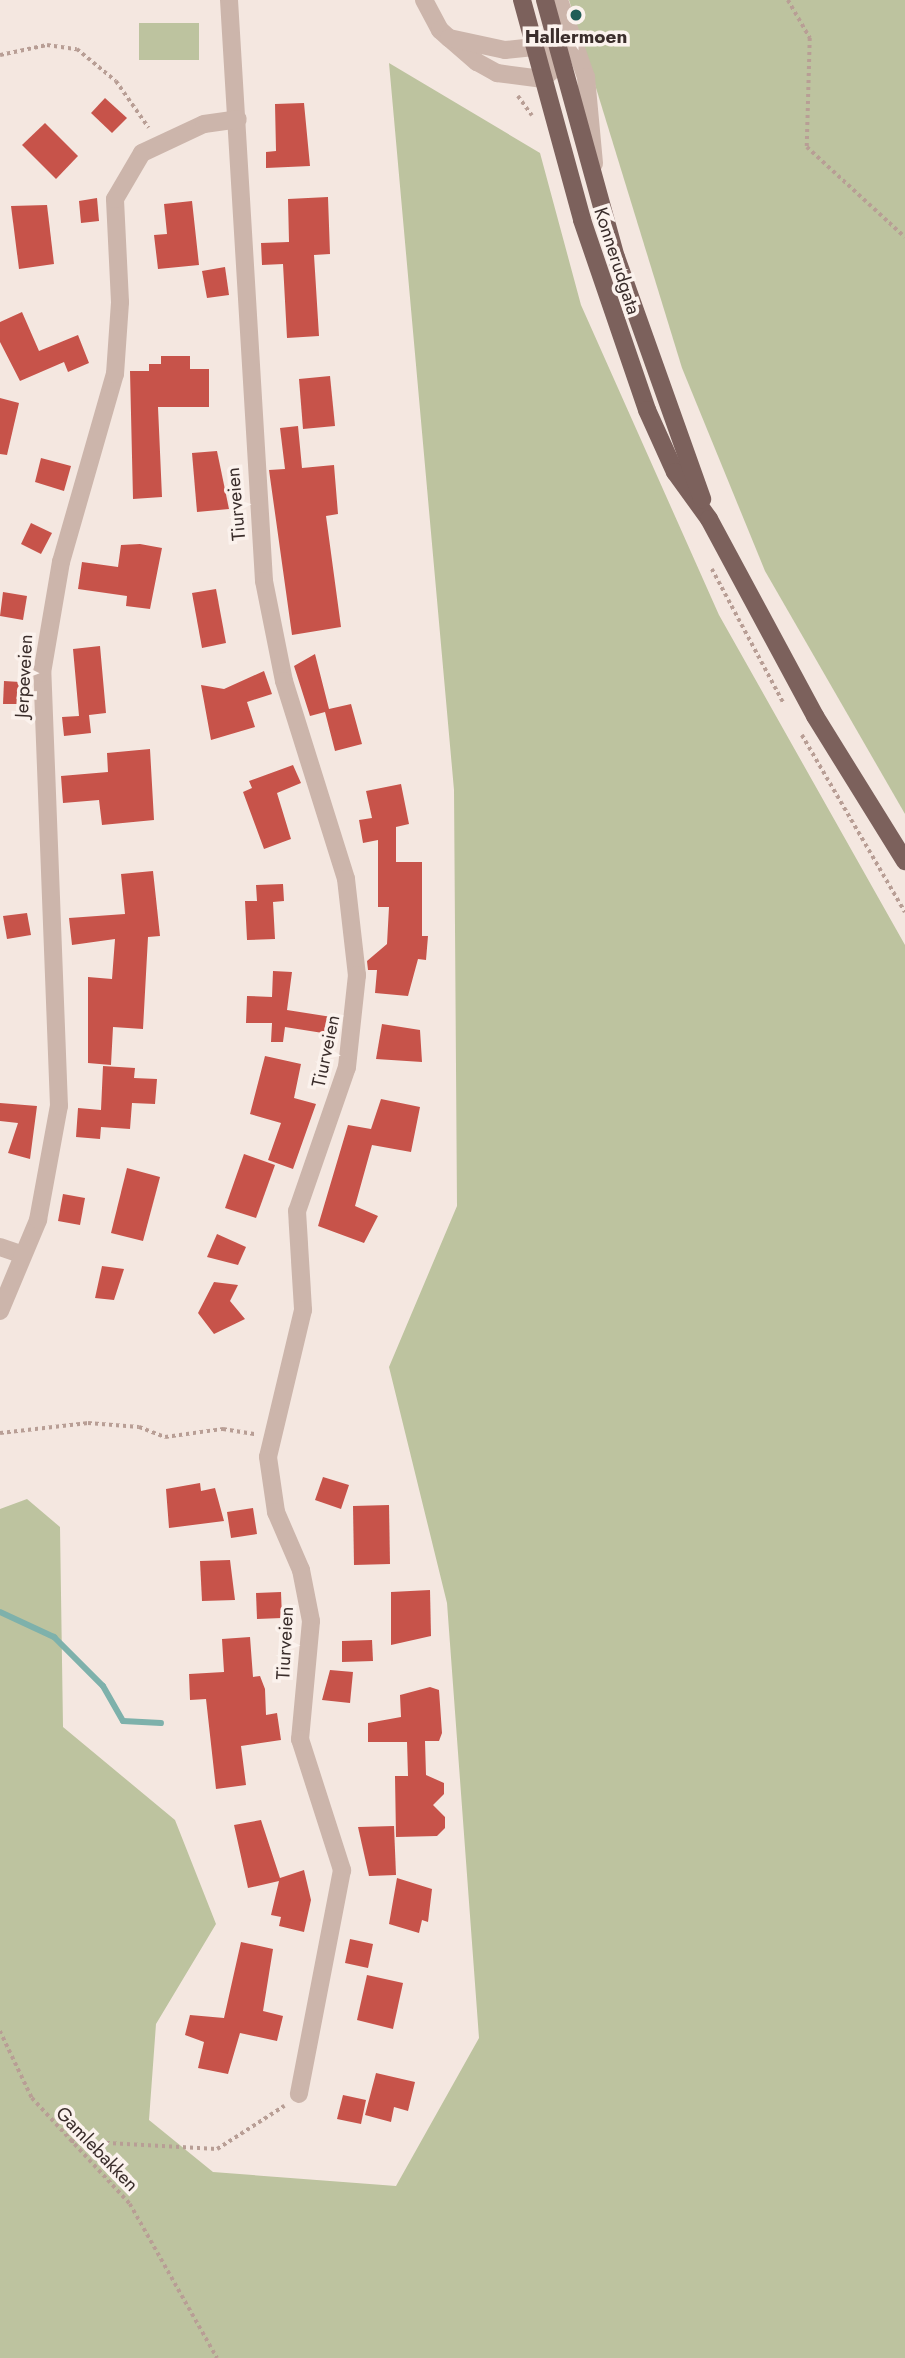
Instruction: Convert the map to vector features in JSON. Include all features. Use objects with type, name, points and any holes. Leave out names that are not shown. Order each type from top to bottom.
[{"type":"main road","name":"Konnerudgata","points":[[522,0],[542,79],[625,351],[675,472],[709,519],[815,716],[905,861]]},
{"type":"main road","name":"Konnerudgata","points":[[545,0],[594,182],[709,519]]},
{"type":"street","name":"Tiurveien","points":[[229,0],[264,581],[281,669],[346,879],[357,975],[347,1067],[297,1211],[303,1310],[272,1437],[268,1470],[276,1512],[301,1570],[311,1621],[300,1739],[342,1870],[299,2094]]},
{"type":"street","points":[[424,0],[449,38],[497,73],[542,79],[561,63],[534,47],[505,50],[449,38]]},
{"type":"street","points":[[559,0],[586,76],[594,182]]},
{"type":"street","name":"Jerpeveien","points":[[0,1311],[46,1190],[59,1105],[43,745],[46,636],[115,374],[120,302],[115,199],[129,167],[158,143],[238,119]]},
{"type":"street","points":[[0,1247],[23,1255]]},
{"type":"path","points":[[788,0],[810,38],[807,147],[905,237]]},
{"type":"path","points":[[0,55],[47,45],[89,55],[116,81],[158,143]]},
{"type":"path","points":[[0,1433],[88,1423],[139,1427],[165,1437],[223,1429],[272,1437]]},
{"type":"path","name":"Gamlebakken","points":[[0,2031],[32,2098],[130,2204],[217,2358]]},
{"type":"path","points":[[71,2141],[217,2148],[299,2094]]},
{"type":"green space","points":[[569,0],[905,0],[905,814],[765,571],[682,368]]},
{"type":"green space","points":[[139,23],[199,23],[199,60],[139,60]]},
{"type":"green space","points":[[389,63],[540,153],[581,305],[719,615],[905,945],[905,2358],[0,2358],[0,1509],[27,1499],[60,1527],[63,1727],[175,1820],[216,1924],[156,2024],[149,2120],[213,2172],[396,2186],[479,2038],[447,1603],[389,1367],[457,1206],[454,790]]},
{"type":"building","points":[[105,98],[127,118],[112,133],[91,113]]},
{"type":"building","points":[[304,103],[310,166],[266,168],[266,152],[276,151],[275,104]]},
{"type":"building","points":[[45,123],[78,156],[56,179],[22,145]]},
{"type":"building","points":[[328,197],[330,254],[314,255],[319,336],[287,338],[283,264],[262,265],[261,243],[289,242],[288,199]]},
{"type":"building","points":[[97,198],[99,221],[81,223],[79,201]]},
{"type":"building","points":[[192,201],[199,265],[158,269],[154,235],[167,234],[164,204]]},
{"type":"building","points":[[47,205],[54,264],[19,269],[11,206]]},
{"type":"building","points":[[225,267],[229,295],[207,298],[202,271]]},
{"type":"building","points":[[22,312],[39,351],[78,335],[89,363],[68,372],[64,362],[20,381],[0,342],[0,322]]},
{"type":"building","points":[[161,356],[190,356],[190,369],[209,369],[209,407],[158,407],[162,497],[133,499],[130,371],[149,371],[149,364],[161,364]]},
{"type":"building","points":[[330,376],[335,426],[303,429],[299,379]]},
{"type":"building","points":[[0,398],[19,403],[7,455],[0,454]]},
{"type":"building","points":[[298,426],[302,468],[334,465],[338,514],[326,516],[341,627],[292,635],[269,470],[285,469],[280,428]]},
{"type":"building","points":[[217,451],[229,509],[197,512],[192,453]]},
{"type":"building","points":[[41,458],[71,466],[64,491],[35,482]]},
{"type":"building","points":[[31,523],[52,533],[41,554],[21,544]]},
{"type":"building","points":[[140,544],[162,548],[150,609],[126,606],[127,596],[78,589],[82,562],[118,567],[121,545]]},
{"type":"building","points":[[216,589],[226,643],[202,648],[192,593]]},
{"type":"building","points":[[3,592],[27,596],[23,620],[0,616]]},
{"type":"building","points":[[100,646],[106,713],[89,715],[91,733],[64,736],[62,717],[79,716],[73,649]]},
{"type":"building","points":[[315,654],[329,709],[351,704],[362,744],[335,751],[325,712],[310,716],[294,666]]},
{"type":"building","points":[[264,671],[272,694],[247,702],[255,727],[211,740],[201,685],[224,689]]},
{"type":"building","points":[[4,681],[20,682],[19,704],[3,704]]},
{"type":"building","points":[[150,749],[154,820],[102,825],[99,800],[63,803],[61,776],[108,772],[107,753]]},
{"type":"building","points":[[293,765],[301,783],[277,793],[291,839],[264,849],[243,792],[252,788],[249,781]]},
{"type":"building","points":[[401,784],[409,824],[396,827],[396,862],[422,862],[422,936],[428,936],[426,960],[418,959],[408,996],[375,993],[377,970],[368,970],[367,961],[387,944],[389,907],[378,907],[378,840],[363,843],[359,820],[372,818],[366,791]]},
{"type":"building","points":[[153,871],[160,936],[148,937],[143,1029],[113,1027],[111,1065],[88,1063],[88,977],[112,979],[115,939],[72,945],[69,918],[125,914],[121,874]]},
{"type":"building","points":[[283,884],[284,901],[273,902],[275,939],[247,940],[245,901],[257,901],[256,885]]},
{"type":"building","points":[[27,913],[31,935],[7,939],[3,916]]},
{"type":"building","points":[[273,971],[292,972],[287,1010],[338,1018],[337,1028],[329,1034],[285,1027],[283,1042],[271,1042],[272,1023],[246,1023],[247,996],[272,997]]},
{"type":"building","points":[[382,1024],[420,1030],[422,1062],[376,1059]]},
{"type":"building","points":[[265,1056],[301,1064],[294,1098],[316,1104],[293,1169],[268,1160],[281,1123],[250,1114]]},
{"type":"building","points":[[103,1066],[135,1068],[134,1078],[157,1079],[155,1104],[132,1103],[130,1129],[101,1127],[100,1139],[76,1137],[78,1108],[101,1110]]},
{"type":"building","points":[[381,1099],[420,1107],[411,1152],[372,1145],[355,1206],[378,1216],[364,1243],[318,1226],[348,1125],[371,1129]]},
{"type":"building","points":[[0,1103],[37,1106],[30,1159],[8,1153],[18,1123],[0,1121]]},
{"type":"building","points":[[244,1154],[275,1165],[256,1218],[225,1208]]},
{"type":"building","points":[[127,1168],[160,1177],[143,1241],[111,1233]]},
{"type":"building","points":[[63,1194],[85,1198],[80,1225],[58,1221]]},
{"type":"building","points":[[217,1234],[246,1247],[238,1265],[207,1257]]},
{"type":"building","points":[[102,1266],[124,1269],[114,1300],[95,1298]]},
{"type":"building","points":[[214,1282],[238,1285],[230,1301],[245,1319],[214,1334],[198,1313]]},
{"type":"building","points":[[323,1477],[349,1485],[341,1509],[315,1500]]},
{"type":"building","points":[[200,1483],[201,1491],[215,1488],[224,1521],[169,1528],[166,1489]]},
{"type":"building","points":[[389,1505],[390,1564],[354,1565],[353,1506]]},
{"type":"building","points":[[253,1508],[257,1534],[231,1538],[227,1512]]},
{"type":"building","points":[[230,1560],[235,1600],[202,1601],[200,1561]]},
{"type":"building","points":[[430,1590],[431,1636],[391,1645],[391,1592]]},
{"type":"building","points":[[281,1592],[282,1618],[257,1619],[256,1593]]},
{"type":"building","points":[[250,1637],[253,1677],[260,1676],[265,1689],[266,1715],[277,1713],[281,1740],[241,1746],[246,1785],[216,1789],[206,1699],[190,1700],[189,1674],[224,1672],[222,1639]]},
{"type":"building","points":[[372,1640],[373,1661],[342,1662],[342,1641]]},
{"type":"building","points":[[330,1670],[353,1672],[350,1703],[322,1700]]},
{"type":"building","points":[[430,1687],[439,1690],[442,1733],[439,1741],[425,1741],[426,1775],[444,1783],[444,1794],[433,1805],[445,1817],[445,1828],[437,1836],[396,1837],[395,1776],[408,1776],[407,1742],[368,1742],[368,1723],[401,1717],[400,1695]]},
{"type":"building","points":[[261,1820],[280,1878],[304,1870],[311,1900],[304,1932],[279,1926],[281,1917],[271,1915],[279,1881],[248,1888],[234,1825]]},
{"type":"building","points":[[394,1826],[396,1875],[369,1876],[358,1827]]},
{"type":"building","points":[[397,1878],[432,1889],[428,1922],[422,1920],[419,1933],[389,1924]]},
{"type":"building","points":[[350,1939],[373,1944],[368,1968],[345,1963]]},
{"type":"building","points":[[241,1942],[273,1949],[263,2011],[283,2016],[277,2041],[240,2033],[228,2074],[198,2068],[204,2042],[185,2035],[190,2015],[224,2018]]},
{"type":"building","points":[[367,1975],[403,1983],[393,2029],[357,2020]]},
{"type":"building","points":[[376,2073],[415,2082],[408,2111],[394,2107],[391,2122],[365,2115]]},
{"type":"building","points":[[343,2095],[366,2100],[361,2124],[337,2119]]},
{"type":"waterway","points":[[0,1612],[54,1637],[103,1686],[123,1721],[161,1723]]},
{"type":"place","name":"Hallermoen","points":[[576,15]]}]
